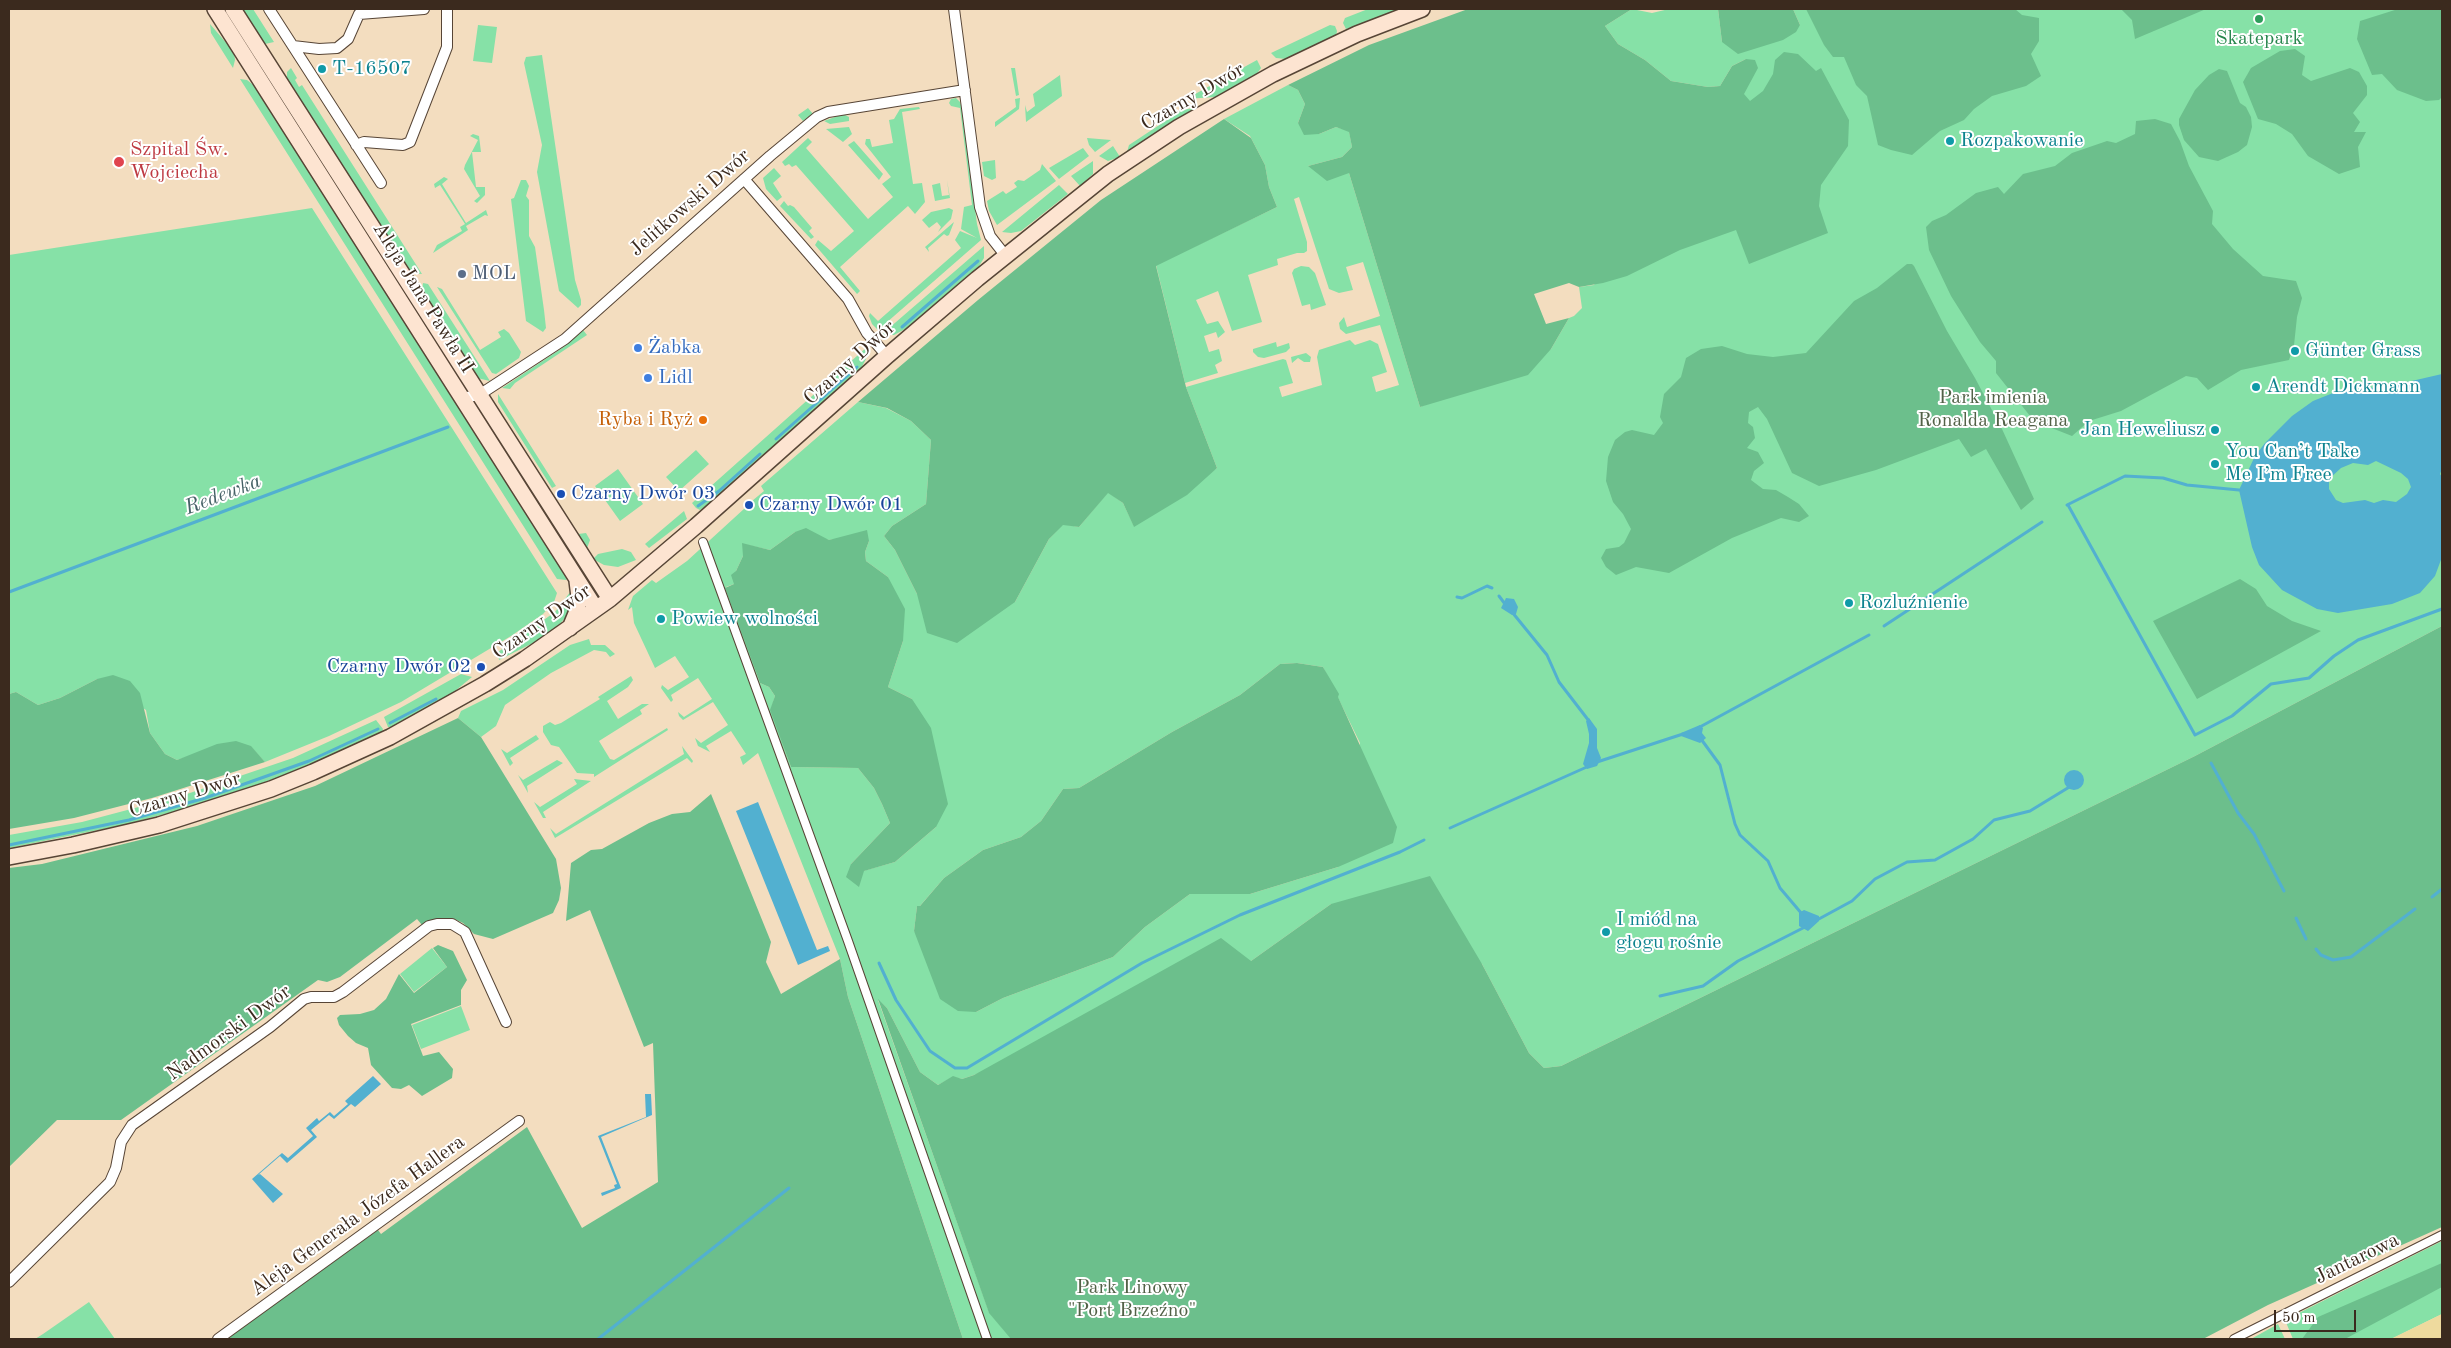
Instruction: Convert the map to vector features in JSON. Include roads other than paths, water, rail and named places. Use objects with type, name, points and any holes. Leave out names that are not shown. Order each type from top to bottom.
[{"type":"main road","name":"Aleja Jana Pawła II","points":[[215,9],[258,63],[479,396],[610,599]]},
{"type":"main road","name":"Aleja Jana Pawła II","points":[[233,9],[258,63],[462,398],[596,609]]},
{"type":"main road","name":"Czarny Dwór","points":[[9,857],[92,841],[159,825],[227,804],[313,772],[390,737],[442,710],[518,664],[610,599],[696,526],[886,356],[1005,255],[1108,174],[1200,114],[1298,61],[1422,9]]},
{"type":"main road","points":[[570,628],[577,611],[579,597],[576,578]]},
{"type":"street","points":[[269,9],[381,183]]},
{"type":"street","points":[[293,46],[319,49],[337,48],[348,39],[359,14],[424,9]]},
{"type":"street","points":[[356,145],[364,142],[403,145],[410,142],[447,46],[447,9]]},
{"type":"street","points":[[954,9],[980,207],[990,236],[1005,255]]},
{"type":"street","name":"Jelitkowski Dwór","points":[[462,398],[479,396],[565,339],[805,126],[828,112],[965,90]]},
{"type":"street","points":[[744,179],[848,299],[867,334],[886,356]]},
{"type":"street","points":[[703,542],[848,941],[987,1339]]},
{"type":"street","name":"Nadmorski Dwór","points":[[9,1282],[110,1182],[116,1168],[121,1142],[132,1125],[270,1027],[304,999],[311,997],[334,997],[343,992],[430,926],[452,924],[465,932],[506,1022]]},
{"type":"street","name":"Aleja Generała Józefa Hallera","points":[[218,1339],[519,1121]]},
{"type":"street","name":"Jantarowa","points":[[2234,1339],[2442,1235]]},
{"type":"water","points":[[2442,374],[2442,469],[2440,474],[2442,477],[2442,557],[2435,576],[2420,593],[2392,604],[2338,613],[2317,609],[2282,590],[2259,565],[2252,547],[2239,490],[2255,456],[2265,443],[2292,416],[2313,401],[2338,391],[2390,386]],"holes":[[[2376,461],[2401,473],[2408,479],[2411,487],[2407,494],[2396,502],[2383,500],[2374,503],[2365,500],[2343,503],[2336,500],[2329,489],[2329,479],[2341,468],[2353,463],[2368,465]]]},
{"type":"water","points":[[1506,598],[1514,599],[1518,607],[1516,614],[1512,615],[1501,608]]},
{"type":"water","points":[[1589,718],[1597,729],[1597,748],[1601,758],[1597,766],[1587,769],[1583,764],[1589,743],[1586,721]]},
{"type":"water","points":[[1700,725],[1703,728],[1702,733],[1706,738],[1700,743],[1681,736],[1681,733]]},
{"type":"water","points":[[2074,770],[2081,773],[2084,780],[2081,787],[2074,790],[2067,787],[2064,780],[2067,773]]},
{"type":"water","points":[[758,802],[817,950],[828,946],[830,951],[798,965],[736,811]]},
{"type":"water","points":[[1804,910],[1819,916],[1819,921],[1808,931],[1799,926],[1799,913]]},
{"type":"water","points":[[373,1076],[381,1084],[355,1107],[351,1104],[334,1119],[329,1115],[311,1130],[317,1137],[287,1163],[280,1156],[258,1175],[260,1174],[283,1194],[273,1203],[252,1179],[282,1153],[288,1158],[313,1136],[306,1128],[317,1118],[319,1121],[330,1112],[334,1116],[348,1104],[345,1101]]},
{"type":"water","points":[[645,1094],[651,1094],[652,1115],[601,1137],[621,1188],[602,1196],[601,1193],[615,1188],[614,1185],[617,1184],[598,1136],[646,1117]]},
{"type":"waterway","points":[[902,327],[978,261]]},
{"type":"waterway","points":[[776,439],[857,367]]},
{"type":"waterway","name":"Redewka","points":[[9,592],[448,427]]},
{"type":"waterway","points":[[698,506],[719,491],[760,454]]},
{"type":"waterway","points":[[2067,505],[2125,476],[2163,478],[2187,485],[2239,490]]},
{"type":"waterway","points":[[2068,505],[2195,735],[2232,716],[2271,684],[2309,678],[2334,656],[2358,640],[2442,609]]},
{"type":"waterway","points":[[1884,626],[2042,522]]},
{"type":"waterway","points":[[1457,597],[1462,598],[1487,586],[1492,588]]},
{"type":"waterway","points":[[1499,596],[1505,604]]},
{"type":"waterway","points":[[1512,612],[1547,655],[1559,682],[1589,721]]},
{"type":"waterway","points":[[1698,728],[1869,635]]},
{"type":"waterway","points":[[390,723],[436,699]]},
{"type":"waterway","points":[[9,845],[129,820],[205,798],[309,761],[378,729]]},
{"type":"waterway","points":[[1597,762],[1683,734]]},
{"type":"waterway","points":[[1701,739],[1720,765],[1735,824],[1740,835],[1768,861],[1780,888],[1802,914]]},
{"type":"waterway","points":[[2211,763],[2238,813],[2254,834],[2284,891]]},
{"type":"waterway","points":[[1450,828],[1589,766]]},
{"type":"waterway","points":[[1817,920],[1852,901],[1875,879],[1907,862],[1935,860],[1973,839],[1994,820],[2030,811],[2071,786]]},
{"type":"waterway","points":[[879,963],[896,1000],[930,1051],[955,1068],[967,1068],[1142,963],[1240,915],[1400,852],[1424,840]]},
{"type":"waterway","points":[[2432,897],[2442,889]]},
{"type":"waterway","points":[[2316,949],[2321,955],[2333,960],[2351,957],[2415,909]]},
{"type":"waterway","points":[[2296,918],[2306,939]]},
{"type":"waterway","points":[[1660,996],[1703,986],[1738,961],[1805,927]]},
{"type":"waterway","points":[[598,1339],[789,1188]]},
{"type":"place","name":"Skatepark","points":[[2259,19]]},
{"type":"place","name":"T-16507","points":[[322,69]]},
{"type":"place","name":"Rozpakowanie","points":[[1950,141]]},
{"type":"place","name":"Szpital Św. Wojciecha","points":[[119,162]]},
{"type":"place","name":"MOL","points":[[462,274]]},
{"type":"place","name":"Żabka","points":[[638,348]]},
{"type":"place","name":"Günter Grass","points":[[2295,351]]},
{"type":"place","name":"Lidl","points":[[648,378]]},
{"type":"place","name":"Arendt Dickmann","points":[[2256,387]]},
{"type":"place","name":"Ryba i Ryż","points":[[703,420]]},
{"type":"place","name":"Jan Heweliusz","points":[[2215,430]]},
{"type":"place","name":"You Can’t Take Me I’m Free","points":[[2215,464]]},
{"type":"place","name":"Czarny Dwór 03","points":[[561,494]]},
{"type":"place","name":"Czarny Dwór 01","points":[[749,505]]},
{"type":"place","name":"Rozluźnienie","points":[[1849,603]]},
{"type":"place","name":"Powiew wolności","points":[[661,619]]},
{"type":"place","name":"Czarny Dwór 02","points":[[481,667]]},
{"type":"place","name":"I miód na głogu rośnie","points":[[1606,932]]},
{"type":"park label","name":"Park imienia Ronalda Reagana","points":[[1993,410]]},
{"type":"park label","name":"Park Linowy \"Port Brzeźno\"","points":[[1132,1300]]}]
